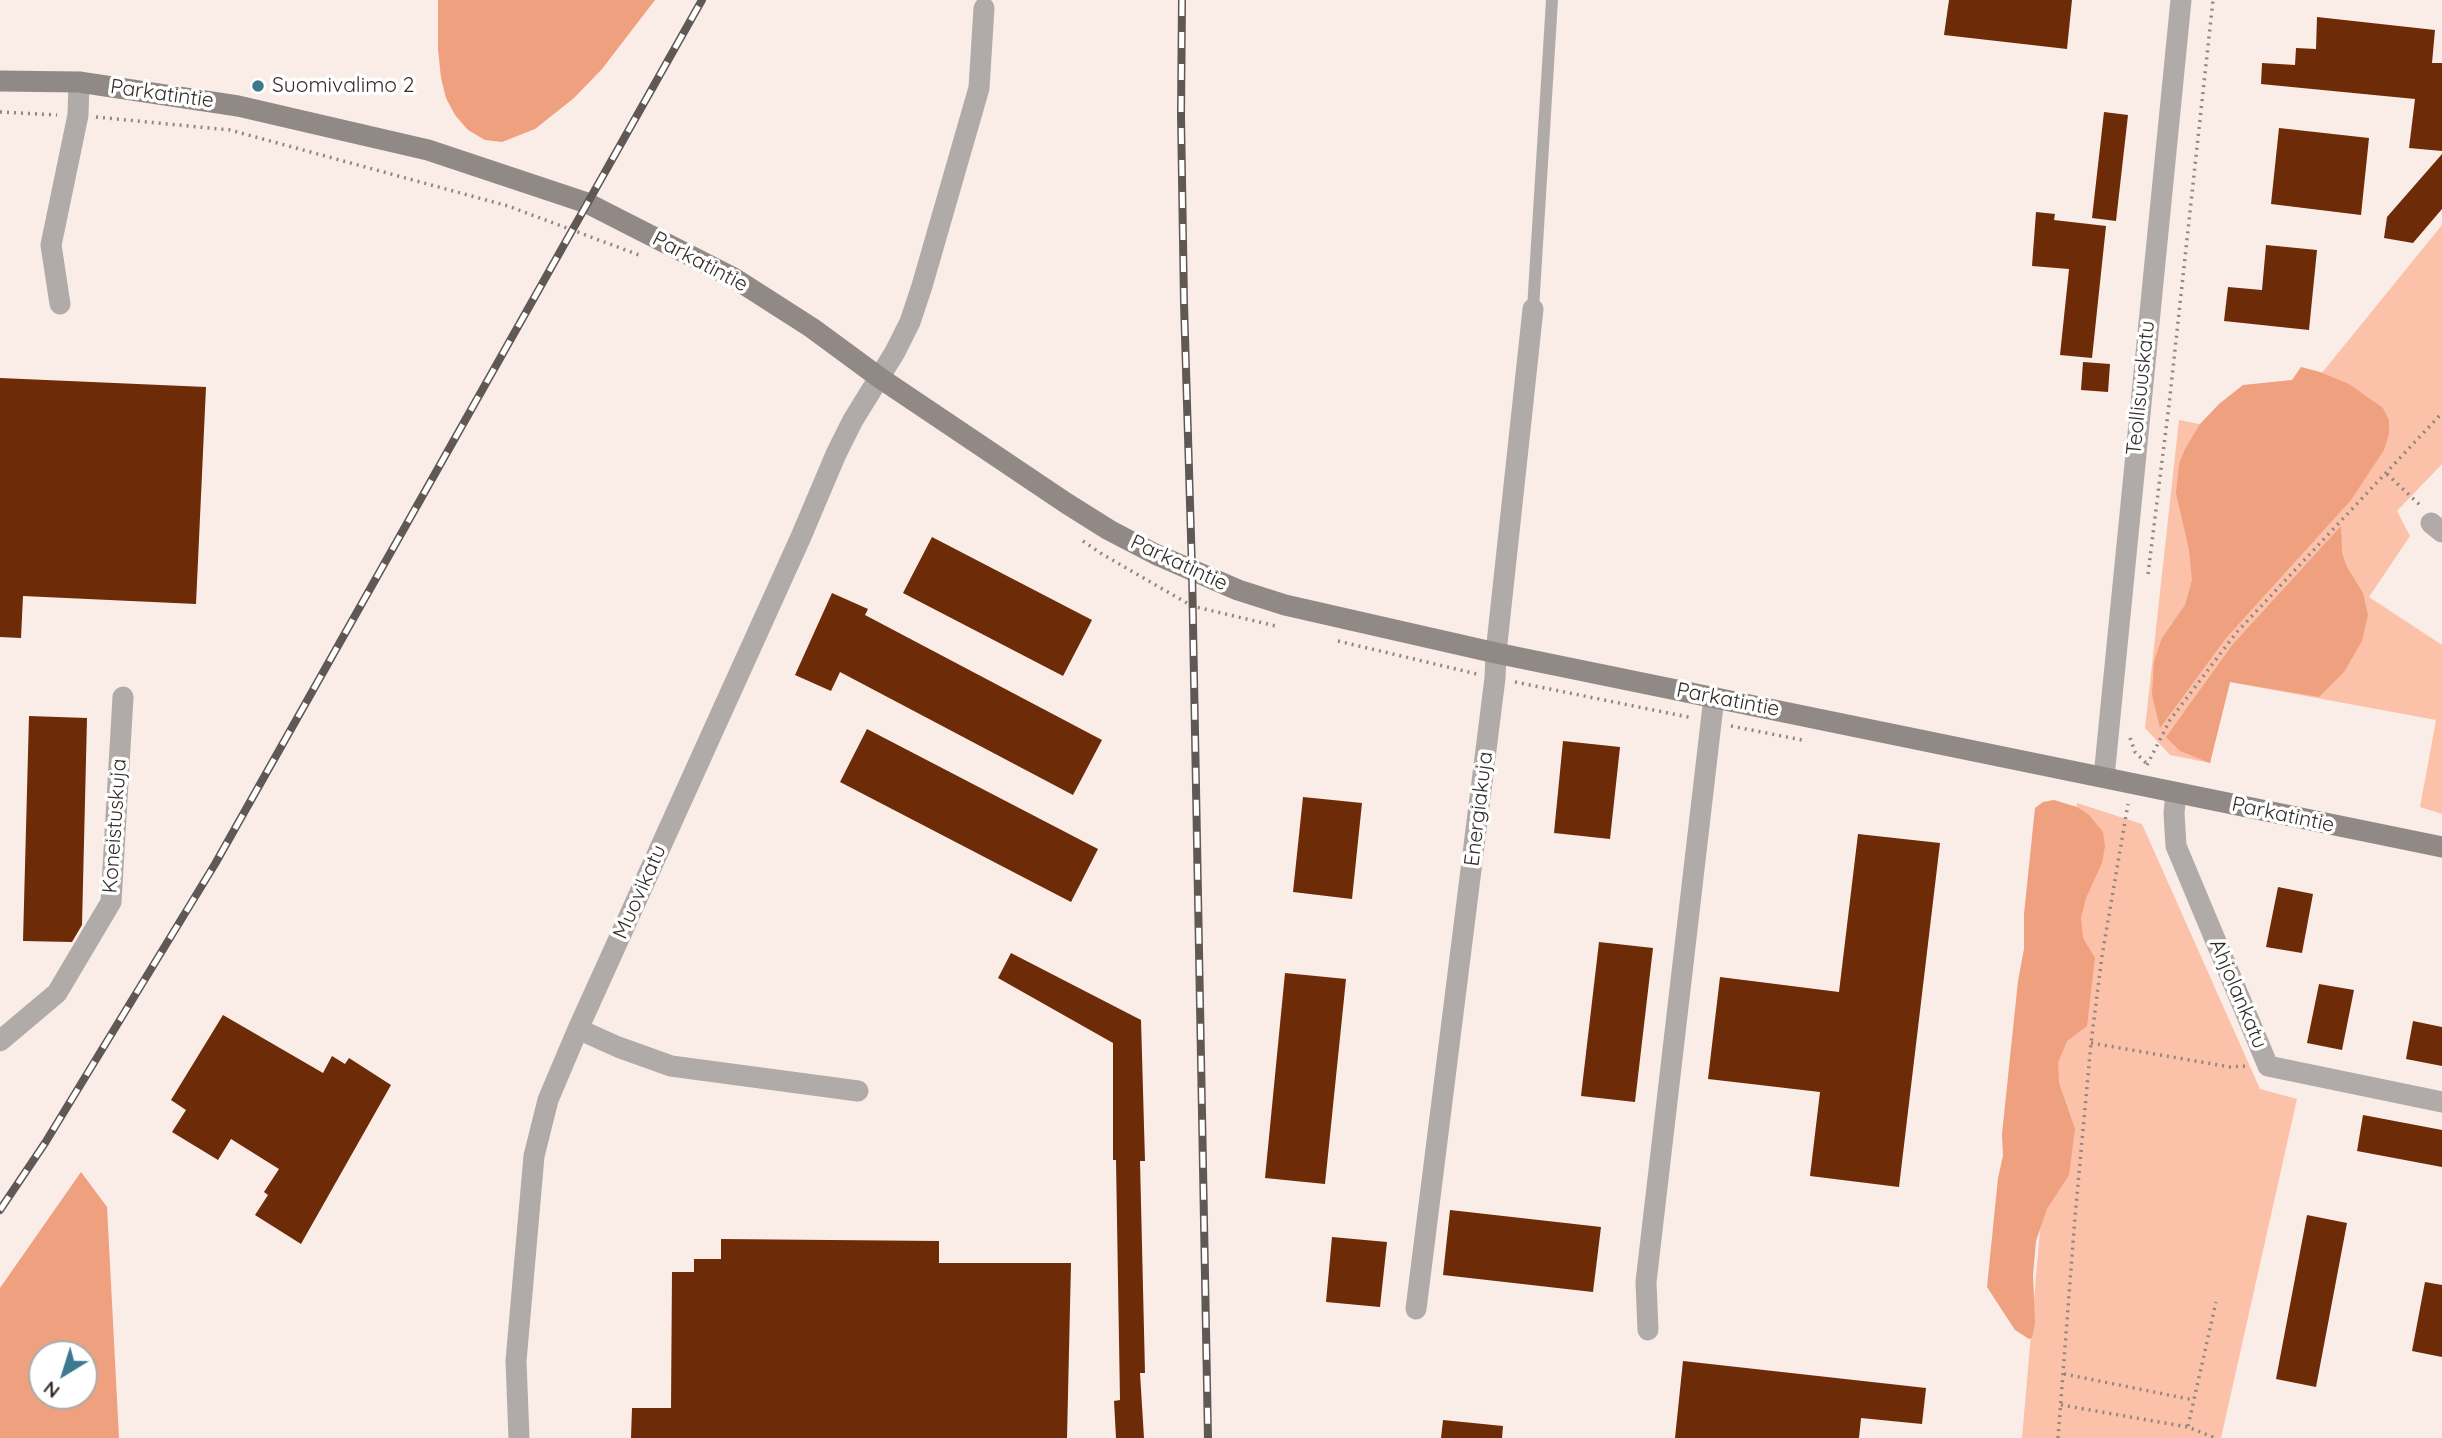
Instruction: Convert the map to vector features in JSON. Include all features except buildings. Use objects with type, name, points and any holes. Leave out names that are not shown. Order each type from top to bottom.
[{"type":"street","name":"Teollisuuskatu","points":[[2104,777],[2181,0]]},
{"type":"street","name":"Muovikatu","points":[[519,1438],[516,1361],[534,1157],[548,1100],[578,1028],[800,540],[836,454],[853,419],[910,322],[979,88],[984,8]]},
{"type":"street","name":"Parkatintie","points":[[0,81],[79,82],[238,106],[428,150],[587,203],[734,278],[812,328],[1066,503],[1155,554],[1238,590],[1285,605],[1496,653],[2442,847]]},
{"type":"street","points":[[60,303],[51,245],[78,115],[79,82]]},
{"type":"street","name":"Energiakuja","points":[[1416,1309],[1495,678],[1533,309]]},
{"type":"street","name":"Koneistuskuja","points":[[0,1041],[58,993],[111,902],[123,697]]},
{"type":"street","points":[[1648,1330],[1646,1282],[1714,697]]},
{"type":"street","name":"Ahjolankatu","points":[[2176,793],[2176,846],[2268,1066],[2442,1102]]},
{"type":"street","points":[[578,1028],[618,1048],[670,1066],[858,1091]]},
{"type":"lane","points":[[1533,309],[1552,0]]},
{"type":"path","points":[[2147,581],[2213,0]]},
{"type":"path","points":[[0,113],[78,115],[230,130],[508,206],[638,255]]},
{"type":"path","points":[[2128,729],[2135,752],[2147,764],[2170,720],[2236,634],[2442,413]]},
{"type":"path","points":[[2387,474],[2419,502],[2436,528]]},
{"type":"path","points":[[1080,539],[1192,606],[1284,628]]},
{"type":"path","points":[[1337,641],[1495,678],[1802,740]]},
{"type":"path","points":[[2057,1438],[2062,1405],[2091,1043],[2102,956],[2128,802],[2139,804]]},
{"type":"path","points":[[2091,1043],[2230,1067],[2268,1066]]},
{"type":"path","points":[[2188,1427],[2216,1302]]},
{"type":"path","points":[[2064,1374],[2194,1400]]},
{"type":"path","points":[[2062,1405],[2188,1427],[2216,1438]]},
{"type":"shaded area","points":[[438,0],[655,0],[602,69],[574,98],[535,129],[502,142],[485,140],[468,130],[455,115],[446,98],[438,49]]},
{"type":"shaded area","points":[[2442,225],[2442,464],[2397,511],[2410,536],[2369,597],[2442,645],[2442,814],[2420,807],[2436,720],[2230,682],[2210,763],[2170,755],[2145,728],[2179,420],[2269,438]]},
{"type":"shaded area","points":[[2301,367],[2349,384],[2383,408],[2389,420],[2389,434],[2384,450],[2351,500],[2226,638],[2160,728],[2152,695],[2154,661],[2162,638],[2185,605],[2192,580],[2189,550],[2176,493],[2179,464],[2200,424],[2219,404],[2243,385],[2292,380]]},
{"type":"shaded area","points":[[2341,526],[2342,553],[2363,593],[2368,615],[2362,641],[2344,672],[2319,697],[2230,682],[2210,763],[2180,751],[2166,737],[2233,644]]},
{"type":"shaded area","points":[[2054,800],[2077,807],[2089,815],[2103,832],[2105,846],[2102,863],[2086,898],[2081,918],[2083,938],[2095,958],[2087,1026],[2067,1041],[2058,1063],[2059,1083],[2075,1129],[2069,1175],[2047,1209],[2036,1241],[2033,1275],[2035,1323],[2032,1338],[2029,1339],[2015,1330],[1987,1287],[1998,1178],[2003,1156],[2002,1134],[2018,981],[2024,949],[2024,914],[2035,808],[2043,802]]},
{"type":"shaded area","points":[[2077,803],[2142,824],[2260,1089],[2297,1099],[2221,1438],[2022,1438]]},
{"type":"shaded area","points":[[81,1172],[107,1207],[119,1438],[0,1438],[0,1288]]},
{"type":"railway","points":[[0,1210],[45,1143],[215,864],[702,0]]},
{"type":"railway","points":[[1182,0],[1184,303],[1192,570],[1208,1438]]},
{"type":"place","name":"Suomivalimo 2","points":[[258,86]]}]
